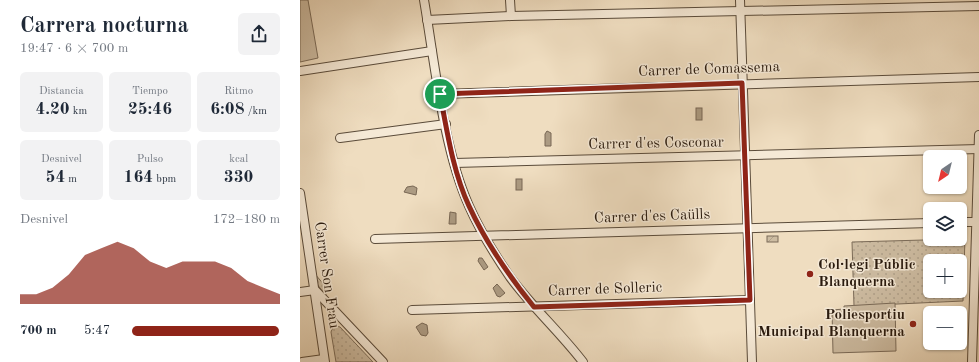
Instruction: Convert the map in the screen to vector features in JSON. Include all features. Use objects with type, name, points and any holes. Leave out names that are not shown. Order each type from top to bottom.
[{"type":"street","points":[[424,0],[432,51],[454,163],[469,206],[510,277],[534,307],[560,334],[583,362]]},
{"type":"street","points":[[510,0],[511,16]]},
{"type":"street","points":[[740,0],[752,362]]},
{"type":"street","points":[[427,20],[511,16],[979,6]]},
{"type":"street","points":[[300,71],[432,51]]},
{"type":"street","name":"Carrer de Comassema","points":[[440,94],[742,83],[979,77]]},
{"type":"street","points":[[340,138],[446,124]]},
{"type":"street","points":[[972,362],[977,293],[979,134]]},
{"type":"street","name":"Carrer d'es Cosconar","points":[[454,163],[979,149]]},
{"type":"street","name":"Carrer Son Frau","points":[[300,193],[324,360]]},
{"type":"street","points":[[967,222],[978,222]]},
{"type":"street","name":"Carrer d'es Caülls","points":[[375,239],[923,223]]},
{"type":"street","points":[[300,292],[315,290],[383,362]]},
{"type":"street","name":"Carrer de Solleric","points":[[412,310],[750,300]]},
{"type":"street","points":[[302,362],[324,360]]},
{"type":"shaded area","points":[[300,0],[308,0],[318,58],[300,62]]},
{"type":"shaded area","points":[[696,108],[702,108],[702,120],[696,120]]},
{"type":"shaded area","points":[[547,131],[551,133],[551,146],[545,146],[545,134]]},
{"type":"shaded area","points":[[516,179],[522,179],[522,190],[516,190]]},
{"type":"shaded area","points":[[413,186],[417,188],[416,195],[404,192],[407,187]]},
{"type":"shaded area","points":[[450,212],[456,213],[456,224],[449,224]]},
{"type":"shaded area","points":[[767,236],[778,236],[778,242],[767,242]]},
{"type":"shaded area","points":[[923,240],[923,246],[965,246],[964,254],[923,254],[923,298],[963,298],[963,301],[854,306],[852,242]]},
{"type":"shaded area","points":[[479,258],[482,258],[488,267],[484,270],[478,261]]},
{"type":"shaded area","points":[[315,274],[325,286],[326,296],[317,284]]},
{"type":"shaded area","points":[[497,284],[505,293],[500,297],[497,296],[493,288]]},
{"type":"shaded area","points":[[895,303],[896,351],[833,353],[832,310],[844,309],[844,306]]},
{"type":"shaded area","points":[[422,323],[427,325],[428,333],[426,336],[421,335],[416,327]]},
{"type":"shaded area","points":[[333,327],[340,327],[373,362],[336,362],[331,332]]},
{"type":"place","name":"Col·legi Públic Blanquerna","points":[[810,274]]},
{"type":"place","name":"Poliesportiu Municipal Blanquerna","points":[[913,324]]},
{"type":"route","points":[[742,83],[750,300],[534,307],[510,277],[469,206],[454,163],[440,94],[742,83]]}]
